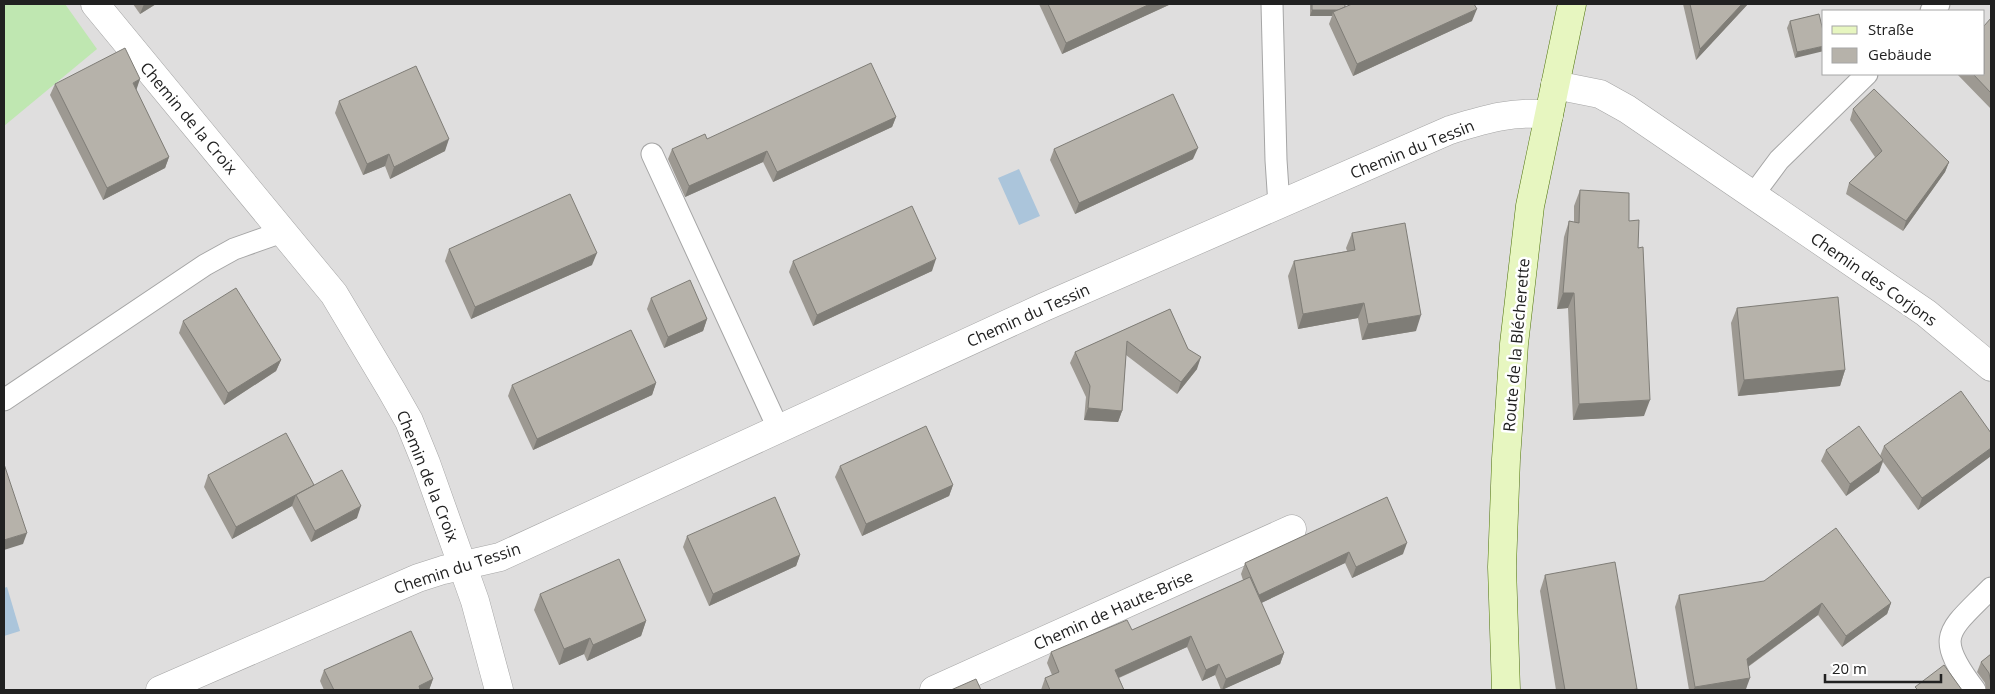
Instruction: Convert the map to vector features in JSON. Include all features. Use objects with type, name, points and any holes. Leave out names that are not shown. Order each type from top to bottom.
[{"type":"main road","name":"Route de la Blécherette","points":[[1506,690],[1502,567],[1506,459],[1514,344],[1530,206],[1572,4]]},
{"type":"street","name":"Chemin de la Croix","points":[[95,4],[334,294],[392,391],[409,422],[426,463],[463,567],[500,690]]},
{"type":"street","name":"Chemin des Corjons","points":[[1555,85],[1600,94],[1620,105],[1926,313],[1991,367]]},
{"type":"street","name":"Chemin du Tessin","points":[[160,690],[418,578],[443,570],[463,567],[500,557],[1044,307],[1450,130],[1498,116],[1533,113],[1549,115]]},
{"type":"street","name":"Chemin de Haute-Brise","points":[[934,690],[1292,529]]},
{"type":"lane","points":[[1272,4],[1279,205]]},
{"type":"lane","points":[[1753,195],[1779,160],[1866,75]]},
{"type":"lane","points":[[652,154],[779,430]]},
{"type":"lane","points":[[4,400],[205,265],[234,249],[282,232]]},
{"type":"lane","points":[[1975,690],[1958,668],[1949,645],[1952,630],[1991,588]]},
{"type":"shaded area","points":[[4,4],[1991,4],[1991,690],[4,690]]},
{"type":"green space","points":[[4,4],[65,4],[97,49],[4,126]]},
{"type":"water","points":[[1019,169],[1040,216],[1019,225],[998,178]]},
{"type":"water","points":[[7,587],[20,631],[4,636],[4,588]]},
{"type":"building","points":[[1048,4],[1150,4],[1066,43]]},
{"type":"building","points":[[1312,4],[1345,4],[1345,7],[1339,10],[1312,10]]},
{"type":"building","points":[[1352,4],[1474,4],[1477,9],[1357,64],[1333,12]]},
{"type":"building","points":[[1690,4],[1742,4],[1700,49]]},
{"type":"building","points":[[1819,14],[1822,27],[1822,46],[1797,52],[1790,21]]},
{"type":"building","points":[[1991,18],[1991,93],[1974,75],[1985,75],[1985,25]]},
{"type":"building","points":[[125,48],[140,79],[133,83],[169,157],[107,188],[55,84]]},
{"type":"building","points":[[871,63],[896,117],[777,172],[767,151],[689,186],[672,149],[705,134],[707,139]]},
{"type":"building","points":[[416,66],[449,139],[394,167],[389,154],[367,164],[339,101]]},
{"type":"building","points":[[1874,89],[1949,162],[1906,221],[1849,183],[1882,151],[1853,109]]},
{"type":"building","points":[[1173,94],[1198,148],[1079,203],[1054,149]]},
{"type":"building","points":[[1580,190],[1629,193],[1629,221],[1639,220],[1638,248],[1643,247],[1650,400],[1579,404],[1574,293],[1563,293],[1569,221],[1579,223]]},
{"type":"building","points":[[570,194],[597,253],[475,307],[449,249]]},
{"type":"building","points":[[912,206],[936,259],[817,315],[793,261]]},
{"type":"building","points":[[1405,223],[1421,315],[1368,324],[1364,303],[1303,314],[1294,261],[1355,250],[1352,233]]},
{"type":"building","points":[[690,280],[707,319],[668,337],[651,298]]},
{"type":"building","points":[[236,288],[281,360],[228,393],[183,321]]},
{"type":"building","points":[[1838,297],[1845,370],[1744,380],[1737,308]]},
{"type":"building","points":[[1170,309],[1188,349],[1201,357],[1181,382],[1127,341],[1122,411],[1088,408],[1090,386],[1075,352]]},
{"type":"building","points":[[631,330],[656,383],[537,439],[512,385]]},
{"type":"building","points":[[1961,391],[1991,433],[1991,448],[1922,498],[1884,446]]},
{"type":"building","points":[[926,426],[953,485],[866,524],[840,466]]},
{"type":"building","points":[[1859,426],[1883,460],[1850,484],[1826,450]]},
{"type":"building","points":[[286,433],[314,485],[236,527],[208,475]]},
{"type":"building","points":[[4,464],[27,533],[4,540]]},
{"type":"building","points":[[342,470],[361,506],[315,531],[296,495]]},
{"type":"building","points":[[775,497],[800,555],[713,594],[687,536]]},
{"type":"building","points":[[1387,497],[1407,543],[1356,567],[1349,552],[1259,595],[1245,563]]},
{"type":"building","points":[[1836,528],[1891,603],[1846,636],[1822,603],[1747,659],[1750,678],[1695,687],[1679,595],[1764,581]]},
{"type":"building","points":[[619,559],[646,621],[593,645],[590,638],[564,649],[540,594]]},
{"type":"building","points":[[1615,562],[1637,689],[1565,690],[1545,575]]},
{"type":"building","points":[[1250,577],[1284,653],[1226,679],[1219,664],[1206,670],[1191,636],[1115,670],[1124,690],[1050,690],[1045,678],[1059,672],[1051,652],[1127,620],[1132,630]]},
{"type":"building","points":[[411,631],[433,679],[419,686],[420,690],[334,690],[324,670]]},
{"type":"building","points":[[1991,654],[1991,684],[1989,673],[1981,662]]},
{"type":"building","points":[[1944,665],[1962,690],[1918,690],[1915,687]]},
{"type":"building","points":[[976,679],[981,690],[951,690]]}]
